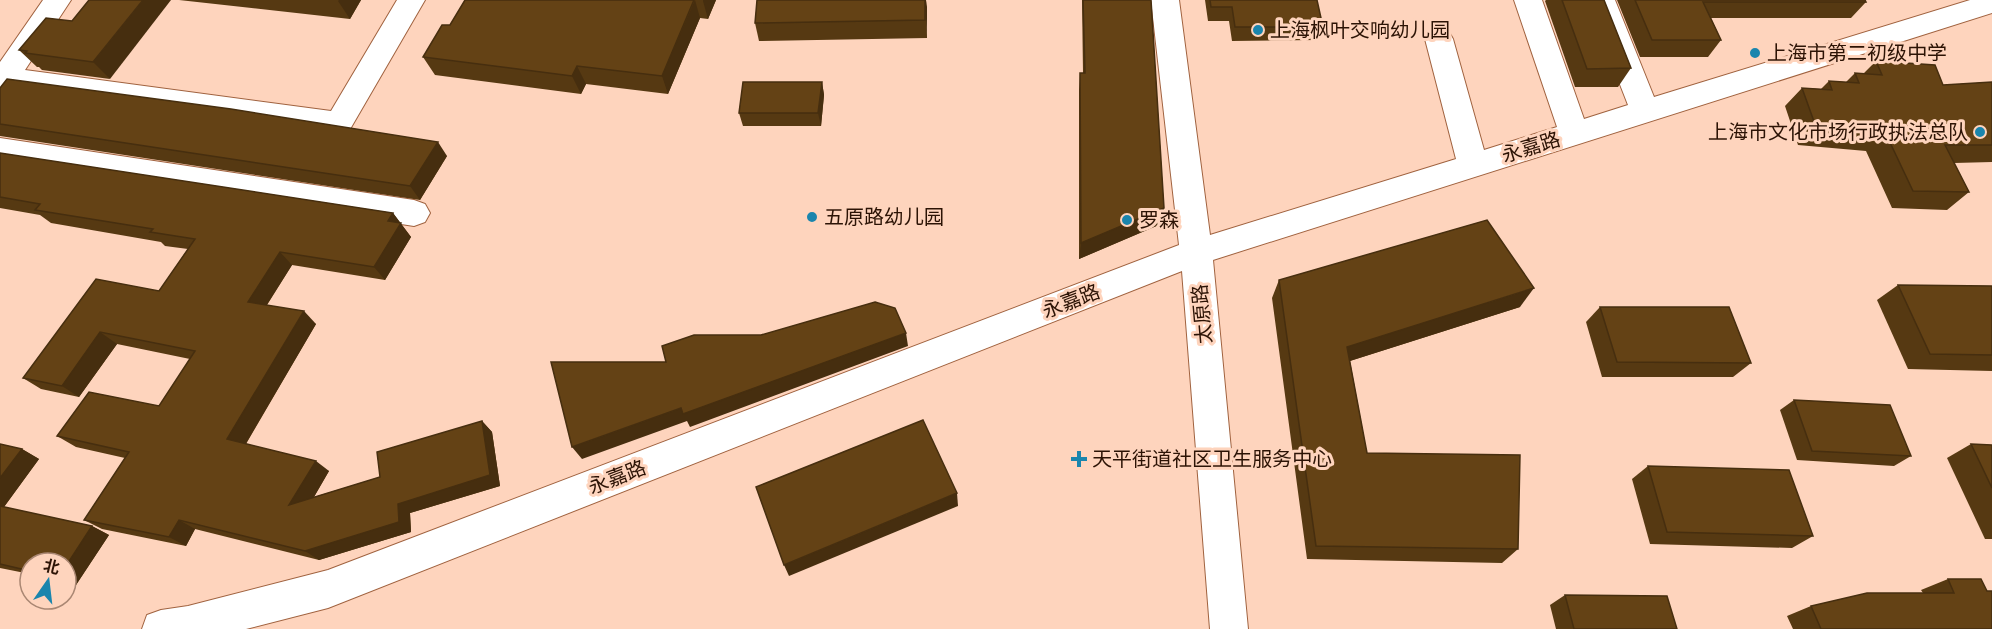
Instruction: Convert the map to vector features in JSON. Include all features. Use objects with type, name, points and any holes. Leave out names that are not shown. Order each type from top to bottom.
[{"type":"street","points":[[57,0],[2,82],[339,123],[411,0]]},
{"type":"street","name":"太原路","points":[[1164,0],[1196,252],[1229,629]]},
{"type":"street","points":[[1528,0],[1574,134]]},
{"type":"street","points":[[1601,0],[1646,111]]},
{"type":"street","name":"永嘉路","points":[[160,629],[189,625],[328,589],[1196,252],[1992,3]]},
{"type":"street","points":[[1439,39],[1473,166]]},
{"type":"street","points":[[0,150],[414,213]]},
{"type":"building","points":[[89,0],[143,0],[93,62],[25,53],[27,51],[19,50],[46,18],[72,21]]},
{"type":"building","points":[[465,0],[694,0],[662,76],[577,66],[572,76],[423,57],[442,25],[450,25]]},
{"type":"building","points":[[757,0],[925,0],[925,20],[755,23]]},
{"type":"building","points":[[1083,0],[1151,0],[1164,208],[1081,243],[1080,73],[1085,73]]},
{"type":"building","points":[[1210,0],[1317,0],[1323,27],[1235,27],[1232,7],[1211,7]]},
{"type":"building","points":[[1562,0],[1604,0],[1631,68],[1587,69]]},
{"type":"building","points":[[1635,0],[1865,0],[1866,2],[1703,2],[1721,40],[1652,40]]},
{"type":"building","points":[[1876,61],[1935,65],[1943,85],[1992,82],[1992,145],[1945,145],[1969,192],[1913,191],[1885,132],[1816,127],[1802,88],[1832,90],[1829,81],[1859,83],[1855,73],[1882,75]]},
{"type":"building","points":[[7,79],[231,109],[438,142],[410,186],[0,124],[0,88]]},
{"type":"building","points":[[743,82],[822,82],[818,113],[739,113]]},
{"type":"building","points":[[0,153],[393,213],[388,221],[401,223],[374,267],[280,252],[248,302],[304,311],[227,439],[316,461],[289,505],[380,477],[377,452],[482,421],[490,475],[398,504],[399,522],[305,551],[179,520],[169,537],[84,520],[129,452],[57,436],[89,392],[159,406],[195,351],[100,332],[62,386],[23,378],[96,279],[159,291],[195,239],[150,232],[153,229],[35,210],[40,204],[0,197]]},
{"type":"building","points":[[1487,220],[1534,288],[1347,347],[1367,453],[1520,455],[1518,549],[1316,546],[1279,280]]},
{"type":"building","points":[[1898,285],[1992,286],[1992,355],[1930,354]]},
{"type":"building","points":[[875,302],[895,308],[906,333],[683,414],[681,408],[572,447],[551,362],[666,362],[662,346],[694,335],[761,335]]},
{"type":"building","points":[[1600,307],[1729,307],[1751,363],[1617,362]]},
{"type":"building","points":[[1794,400],[1890,405],[1911,456],[1812,451]]},
{"type":"building","points":[[923,420],[957,493],[784,565],[756,487]]},
{"type":"building","points":[[0,444],[22,449],[0,478]]},
{"type":"building","points":[[1971,444],[1992,445],[1992,488]]},
{"type":"building","points":[[1648,466],[1789,470],[1813,536],[1667,532]]},
{"type":"building","points":[[0,506],[92,526],[76,551],[18,551],[18,568],[0,564]]},
{"type":"building","points":[[1948,579],[1981,579],[1987,591],[1992,591],[1992,629],[1821,629],[1811,606],[1867,593],[1954,593]]},
{"type":"building","points":[[1565,595],[1667,596],[1677,629],[1574,629]]},
{"type":"place","name":"上海枫叶交响幼儿园","points":[[1258,30]]},
{"type":"place","name":"上海市第二初级中学","points":[[1755,53]]},
{"type":"place","name":"上海市文化市场行政执法总队","points":[[1980,132]]},
{"type":"place","name":"五原路幼儿园","points":[[812,217]]},
{"type":"place","name":"罗森","points":[[1127,220]]},
{"type":"place","name":"天平街道社区卫生服务中心","points":[[1079,459]]}]
